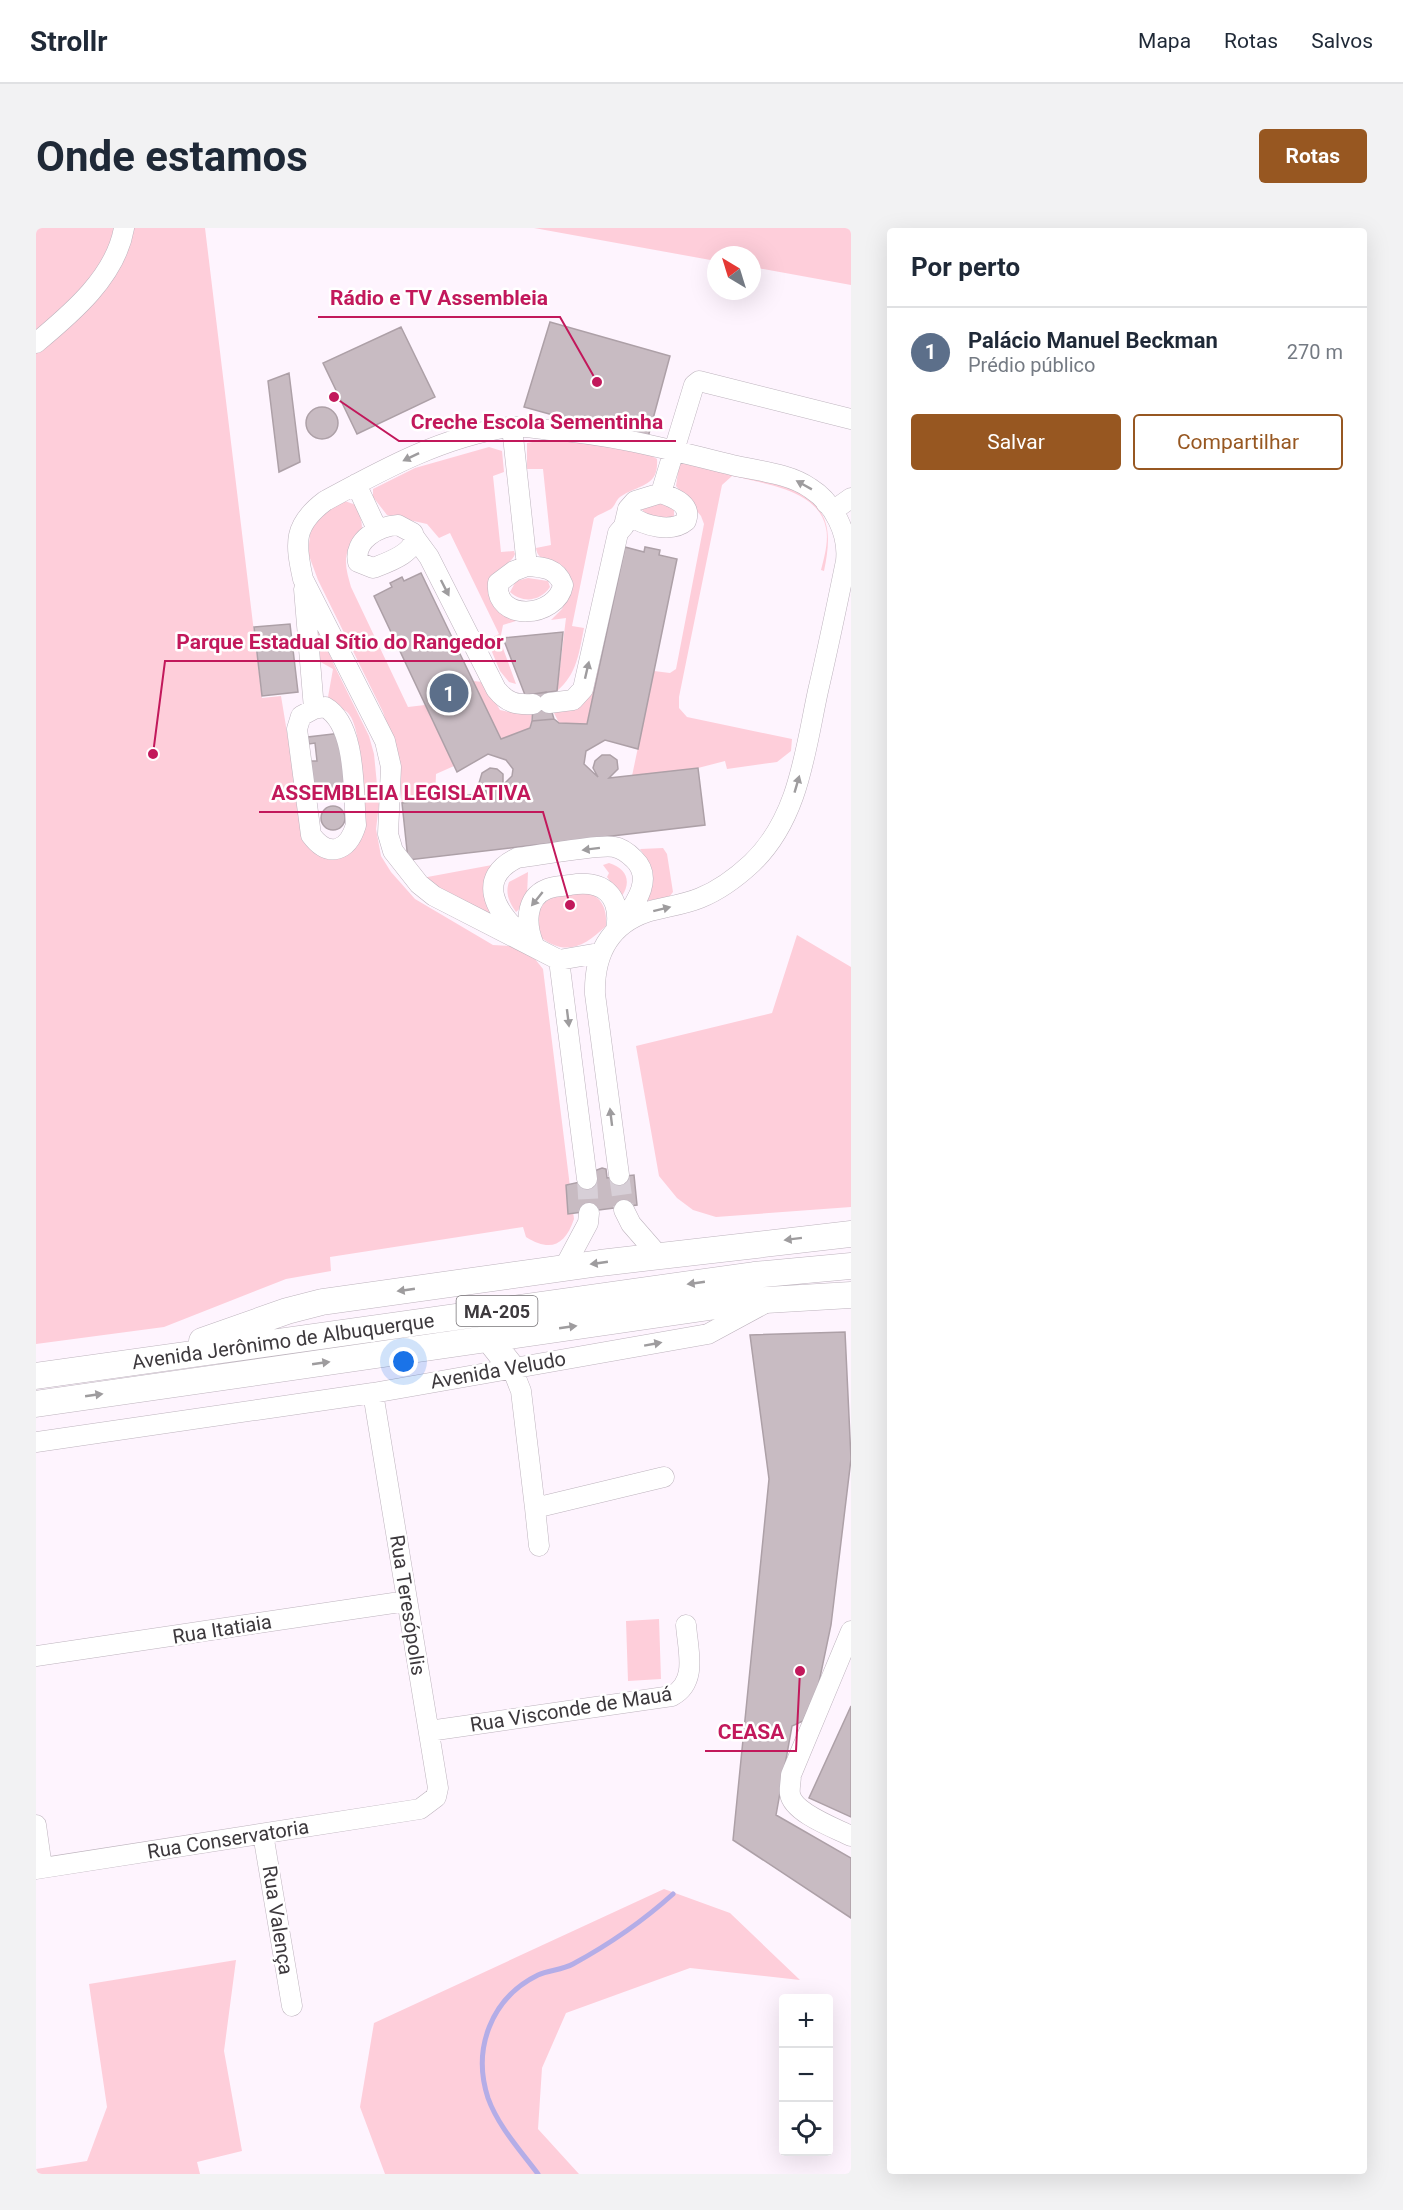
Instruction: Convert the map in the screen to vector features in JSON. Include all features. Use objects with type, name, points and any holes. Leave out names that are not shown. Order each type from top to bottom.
[{"type":"main road","points":[[154,1359],[258,1321],[322,1302],[658,1255],[851,1234]]},
{"type":"main road","name":"Avenida Jerônimo de Albuquerque","points":[[36,1376],[753,1275],[851,1266]]},
{"type":"main road","name":"Avenida Jerônimo de Albuquerque","points":[[36,1404],[774,1299],[851,1295]]},
{"type":"main road","name":"Avenida Jerônimo de Albuquerque","points":[[774,1299],[851,1307]]},
{"type":"main road","points":[[258,1321],[246,1332],[241,1347],[244,1357],[250,1364],[263,1371]]},
{"type":"main road","points":[[489,1339],[512,1368]]},
{"type":"street","points":[[36,343],[100,280],[114,257],[124,228]]},
{"type":"street","points":[[661,493],[694,385],[699,381],[851,419]]},
{"type":"street","points":[[512,427],[527,566]]},
{"type":"street","points":[[314,709],[303,579],[297,545],[303,523],[312,510],[325,501],[417,453],[462,437],[512,427],[583,431],[674,450],[797,481],[811,488],[834,510],[851,498]]},
{"type":"street","points":[[356,484],[377,529]]},
{"type":"street","points":[[415,538],[412,547],[393,560],[373,568],[362,566],[357,556],[359,549],[377,529],[398,525],[409,529],[429,557],[496,689],[502,696],[517,705],[573,700],[583,689],[618,533],[624,526],[628,509],[635,501],[661,493],[685,506],[688,517],[682,525],[668,527],[651,525],[637,520],[628,509]]},
{"type":"street","points":[[826,503],[842,527],[846,540],[846,561]]},
{"type":"street","points":[[616,931],[645,913],[698,899],[718,890],[752,863],[779,830],[790,807],[802,768],[851,540]]},
{"type":"street","points":[[303,579],[385,741],[391,767],[388,834],[393,851],[405,869],[435,896],[559,960],[599,953]]},
{"type":"street","points":[[325,707],[333,712],[343,726],[348,740],[356,825],[352,839],[343,847],[334,850],[324,847],[311,835],[297,722],[301,716],[314,709],[325,707]]},
{"type":"street","points":[[535,947],[507,922],[498,910],[493,884],[498,872],[507,863],[517,858],[613,847],[628,854],[638,863],[643,875],[642,891],[599,953],[595,994],[619,1175]]},
{"type":"street","points":[[535,947],[527,923],[531,905],[545,889],[587,882],[603,886],[614,902],[618,917],[616,931]]},
{"type":"street","points":[[559,960],[587,1179]]},
{"type":"street","points":[[624,1210],[631,1224],[658,1255]]},
{"type":"street","points":[[564,1268],[588,1223],[589,1213]]},
{"type":"street","name":"Avenida Veludo","points":[[36,1442],[373,1393],[708,1334],[774,1299]]},
{"type":"street","points":[[512,1368],[521,1391],[539,1546]]},
{"type":"street","name":"Rua Teresópolis","points":[[373,1393],[438,1788],[436,1797],[420,1809]]},
{"type":"street","points":[[535,1508],[664,1478]]},
{"type":"street","name":"Rua Itatiaia","points":[[36,1656],[407,1601]]},
{"type":"street","name":"Rua Visconde de Mauá","points":[[429,1731],[672,1696],[686,1686],[689,1676],[686,1625]]},
{"type":"street","points":[[851,1631],[791,1775],[790,1795],[796,1805],[810,1816],[851,1836]]},
{"type":"street","name":"Rua Conservatoria","points":[[39,1869],[420,1809]]},
{"type":"street","points":[[36,1825],[39,1869]]},
{"type":"street","name":"Rua Valença","points":[[264,1834],[292,2006]]},
{"type":"shaded area","points":[[36,228],[205,228],[262,698],[281,696],[303,829],[313,851],[329,858],[363,824],[361,765],[356,733],[347,712],[328,697],[333,669],[317,660],[310,608],[334,665],[369,736],[374,754],[379,805],[376,829],[381,856],[391,872],[415,899],[493,945],[511,946],[535,959],[543,969],[574,1219],[566,1235],[556,1244],[535,1242],[526,1237],[523,1227],[330,1257],[331,1271],[286,1279],[164,1327],[36,1344]]},
{"type":"shaded area","points":[[534,228],[851,228],[851,285],[761,269],[761,246],[707,246],[707,259]]},
{"type":"shaded area","points":[[543,440],[610,445],[657,459],[655,475],[651,480],[620,497],[611,509],[594,518],[572,626],[584,628],[573,670],[557,691],[566,618],[551,620],[562,609],[573,583],[566,570],[540,557],[537,553],[536,548],[551,545],[543,469],[527,469],[527,443]]},
{"type":"shaded area","points":[[489,447],[502,451],[504,472],[493,476],[501,552],[514,551],[515,554],[494,574],[489,593],[500,610],[519,620],[503,625],[500,640],[516,684],[509,682],[500,671],[487,640],[499,634],[450,533],[439,538],[427,524],[387,515],[373,497],[373,489],[415,468]]},
{"type":"shaded area","points":[[683,462],[788,485],[802,493],[820,511],[825,520],[828,543],[827,556],[824,571],[821,570],[827,544],[826,528],[814,506],[803,498],[777,487],[732,476],[722,485],[679,697],[679,708],[687,717],[792,739],[791,751],[777,762],[727,769],[725,761],[698,768],[632,776],[654,671],[670,673],[676,669],[704,524],[701,516],[676,486],[679,465]]},
{"type":"shaded area","points":[[342,500],[356,505],[362,524],[362,529],[346,557],[351,587],[408,707],[425,705],[454,766],[436,774],[435,799],[402,803],[397,753],[383,712],[318,580],[308,553],[311,526],[330,504]]},
{"type":"shaded area","points":[[655,501],[666,504],[674,510],[674,516],[669,520],[653,517],[643,511],[641,507]]},
{"type":"shaded area","points":[[528,578],[548,581],[550,587],[541,596],[531,599],[520,598],[510,592],[516,581]]},
{"type":"shaded area","points":[[600,664],[587,724],[559,723],[551,707]]},
{"type":"shaded area","points":[[473,681],[483,682],[500,710],[509,712],[533,709],[530,728],[501,739]]},
{"type":"shaded area","points":[[663,848],[667,854],[673,892],[669,897],[646,901],[649,863],[640,849]]},
{"type":"shaded area","points":[[609,863],[620,868],[626,876],[627,885],[622,896],[607,877],[609,873],[603,865]]},
{"type":"shaded area","points":[[492,865],[485,882],[486,898],[502,928],[422,878]]},
{"type":"shaded area","points":[[528,872],[527,896],[530,900],[516,912],[508,897],[509,882]]},
{"type":"shaded area","points":[[587,892],[603,905],[606,926],[590,939],[574,947],[557,946],[539,936],[539,912],[542,905],[555,897]]},
{"type":"shaded area","points":[[797,935],[851,967],[851,1207],[716,1217],[693,1210],[677,1198],[659,1176],[636,1046],[772,1013]]},
{"type":"shaded area","points":[[659,1619],[661,1679],[628,1681],[626,1621]]},
{"type":"shaded area","points":[[664,1889],[730,1913],[800,1980],[690,1968],[566,2013],[542,2068],[538,2129],[579,2174],[385,2174],[360,2107],[374,2023]]},
{"type":"shaded area","points":[[236,1960],[224,2051],[242,2151],[197,2162],[200,2174],[36,2174],[36,2169],[87,2161],[107,2107],[89,1984]]},
{"type":"building","points":[[550,322],[670,356],[647,441],[524,407]]},
{"type":"building","points":[[401,327],[435,397],[357,434],[323,363]]},
{"type":"building","points":[[289,373],[300,462],[279,472],[268,381]]},
{"type":"building","points":[[322,407],[333,412],[338,423],[333,434],[322,439],[311,434],[306,423],[311,412]]},
{"type":"building","points":[[625,547],[644,552],[645,547],[660,550],[659,555],[677,559],[638,749],[605,740],[586,751],[584,764],[598,777],[593,768],[595,761],[602,755],[610,755],[617,760],[618,769],[609,778],[698,768],[705,825],[408,860],[402,803],[487,793],[479,783],[482,773],[490,768],[497,769],[503,774],[503,785],[512,776],[513,769],[506,760],[488,754],[457,772],[374,596],[392,587],[390,583],[402,577],[404,581],[421,573],[501,739],[530,728],[532,721],[554,719],[559,723],[587,724]]},
{"type":"building","points":[[290,624],[298,692],[262,696],[254,627]]},
{"type":"building","points":[[563,632],[557,691],[525,695],[503,638]]},
{"type":"building","points":[[546,692],[554,719],[532,721],[534,694]]},
{"type":"building","points":[[341,733],[347,792],[314,795],[310,761],[317,761],[315,743],[309,744],[308,737]]},
{"type":"building","points":[[333,806],[341,810],[345,818],[341,826],[333,830],[325,826],[321,818],[325,810]]},
{"type":"building","points":[[606,1169],[607,1178],[634,1175],[637,1205],[568,1214],[566,1185],[594,1179],[594,1171]]},
{"type":"building","points":[[845,1332],[851,1459],[831,1625],[818,1687],[803,1721],[792,1726],[776,1815],[851,1858],[851,1918],[733,1840],[769,1479],[750,1335]]},
{"type":"building","points":[[851,1706],[851,1817],[809,1798]]},
{"type":"waterway","points":[[538,2174],[503,2128],[488,2098],[482,2061],[489,2027],[497,2011],[522,1985],[538,1975],[569,1966],[599,1949],[637,1923],[673,1894]]},
{"type":"tunnel","points":[[619,1175],[624,1210]]},
{"type":"tunnel","points":[[587,1179],[589,1213]]},
{"type":"place","name":"Rádio e TV Assembleia","points":[[597,382]]},
{"type":"place","name":"Creche Escola Sementinha","points":[[334,397]]},
{"type":"place","name":"Palácio Manuel Beckman","points":[[449,693]]},
{"type":"place","name":"Parque Estadual Sítio do Rangedor","points":[[153,754]]},
{"type":"place","name":"ASSEMBLEIA LEGISLATIVA","points":[[570,905]]},
{"type":"place","name":"CEASA","points":[[800,1671]]}]
